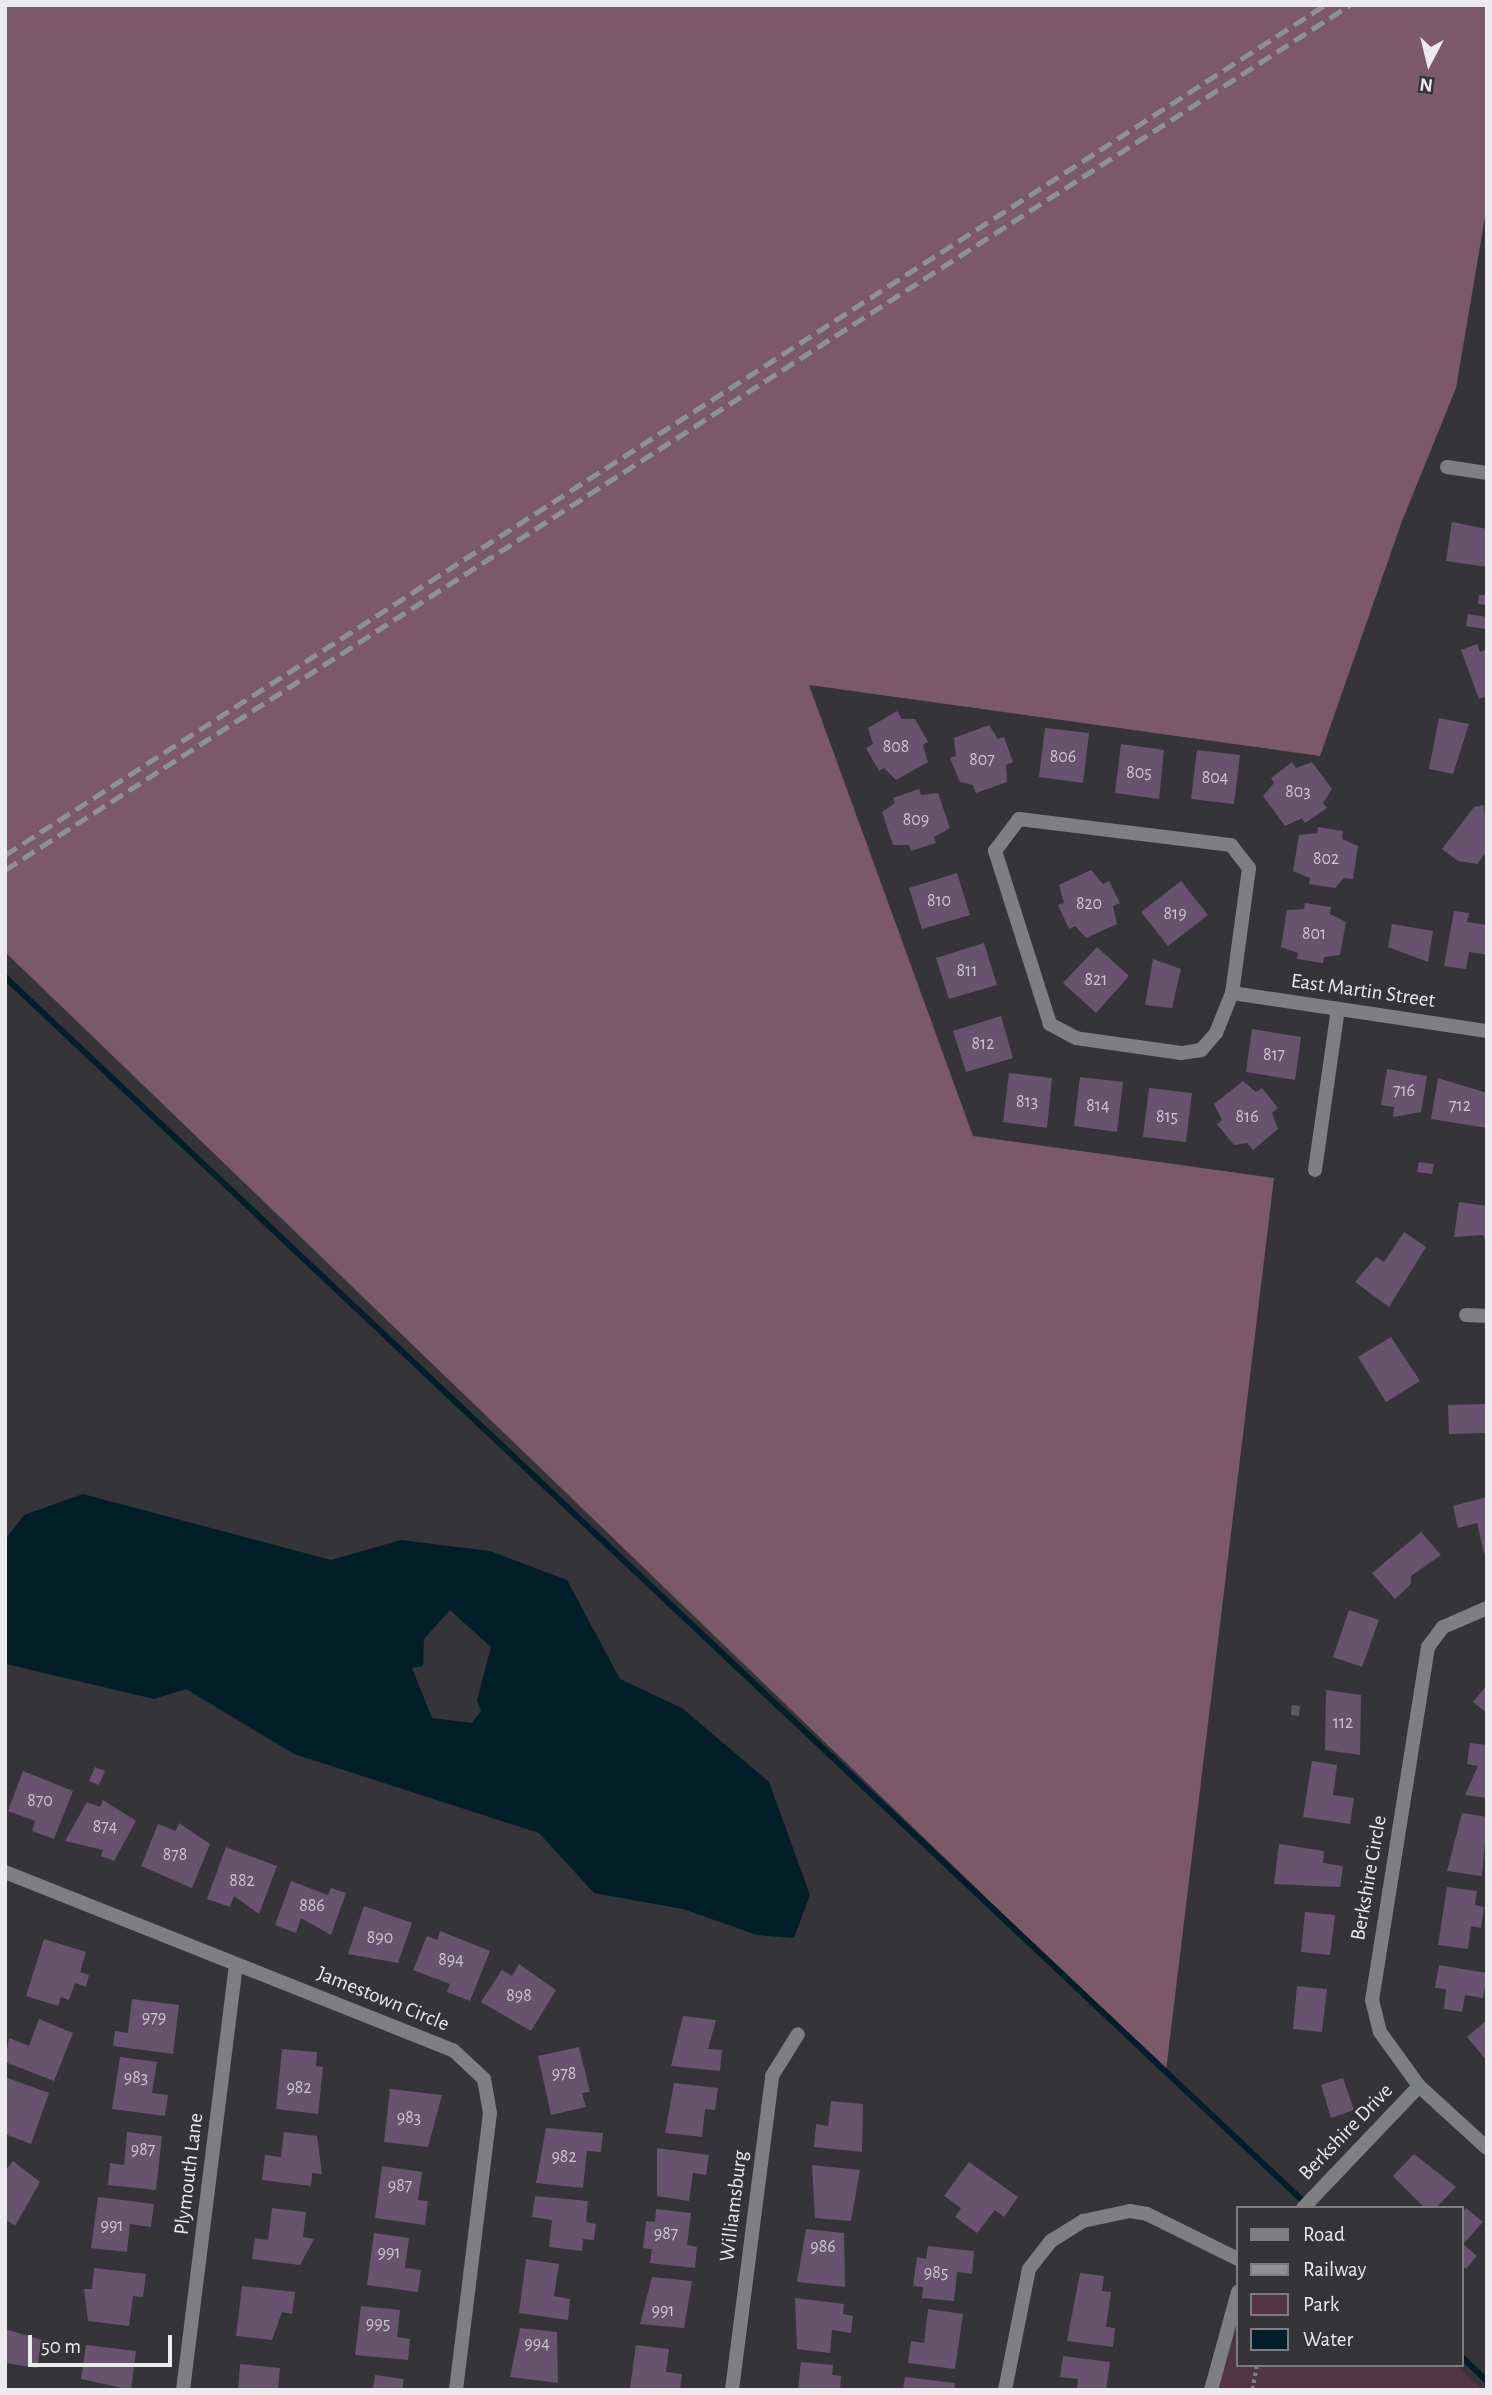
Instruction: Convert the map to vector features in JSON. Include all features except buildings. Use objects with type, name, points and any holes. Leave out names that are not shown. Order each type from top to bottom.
[{"type":"street","points":[[1447,467],[1487,473]]},
{"type":"street","points":[[1019,819],[1231,845],[1249,869],[1232,993],[1216,1033],[1202,1050],[1181,1053],[1076,1038],[1050,1024],[995,851],[1019,819]]},
{"type":"street","name":"East Martin Street","points":[[1232,993],[1487,1031]]},
{"type":"street","points":[[1315,1170],[1338,1009]]},
{"type":"street","points":[[1466,1315],[1487,1315]]},
{"type":"street","name":"Berkshire Circle","points":[[1487,1608],[1443,1627],[1428,1647],[1377,1954],[1374,2013],[1419,2086],[1487,2148]]},
{"type":"street","name":"Jamestown Circle","points":[[6,1873],[453,2050],[484,2080],[490,2113],[456,2390]]},
{"type":"street","name":"Plymouth Lane","points":[[183,2390],[236,1964]]},
{"type":"street","name":"Williamsburg","points":[[732,2390],[772,2076],[798,2034]]},
{"type":"street","name":"Berkshire Drive","points":[[1305,2206],[1419,2086]]},
{"type":"street","points":[[1005,2390],[1030,2269],[1051,2241],[1083,2221],[1130,2211],[1147,2214],[1236,2258]]},
{"type":"street","points":[[1211,2390],[1236,2299]]},
{"type":"path","points":[[1252,2390],[1257,2367]]},
{"type":"green space","points":[[1236,2299],[1236,2367],[1459,2367],[1483,2390],[1211,2390]]},
{"type":"shaded area","points":[[5,5],[1487,5],[1487,205],[1456,388],[1402,521],[1320,756],[809,685],[973,1136],[1274,1178],[1166,2071],[5,952]]},
{"type":"water","points":[[83,1494],[331,1560],[401,1540],[490,1551],[567,1580],[620,1679],[682,1708],[769,1782],[810,1895],[794,1938],[757,1935],[683,1909],[594,1893],[539,1833],[294,1754],[186,1689],[154,1699],[6,1664],[5,1540],[24,1515]],"holes":[[[450,1610],[491,1647],[477,1700],[481,1711],[472,1723],[432,1718],[412,1668],[423,1666],[424,1639]]]},
{"type":"waterway","points":[[5,977],[1306,2204]]},
{"type":"waterway","points":[[1464,2359],[1487,2381]]},
{"type":"railway","points":[[5,855],[1325,5]]},
{"type":"railway","points":[[5,870],[1350,5]]}]
